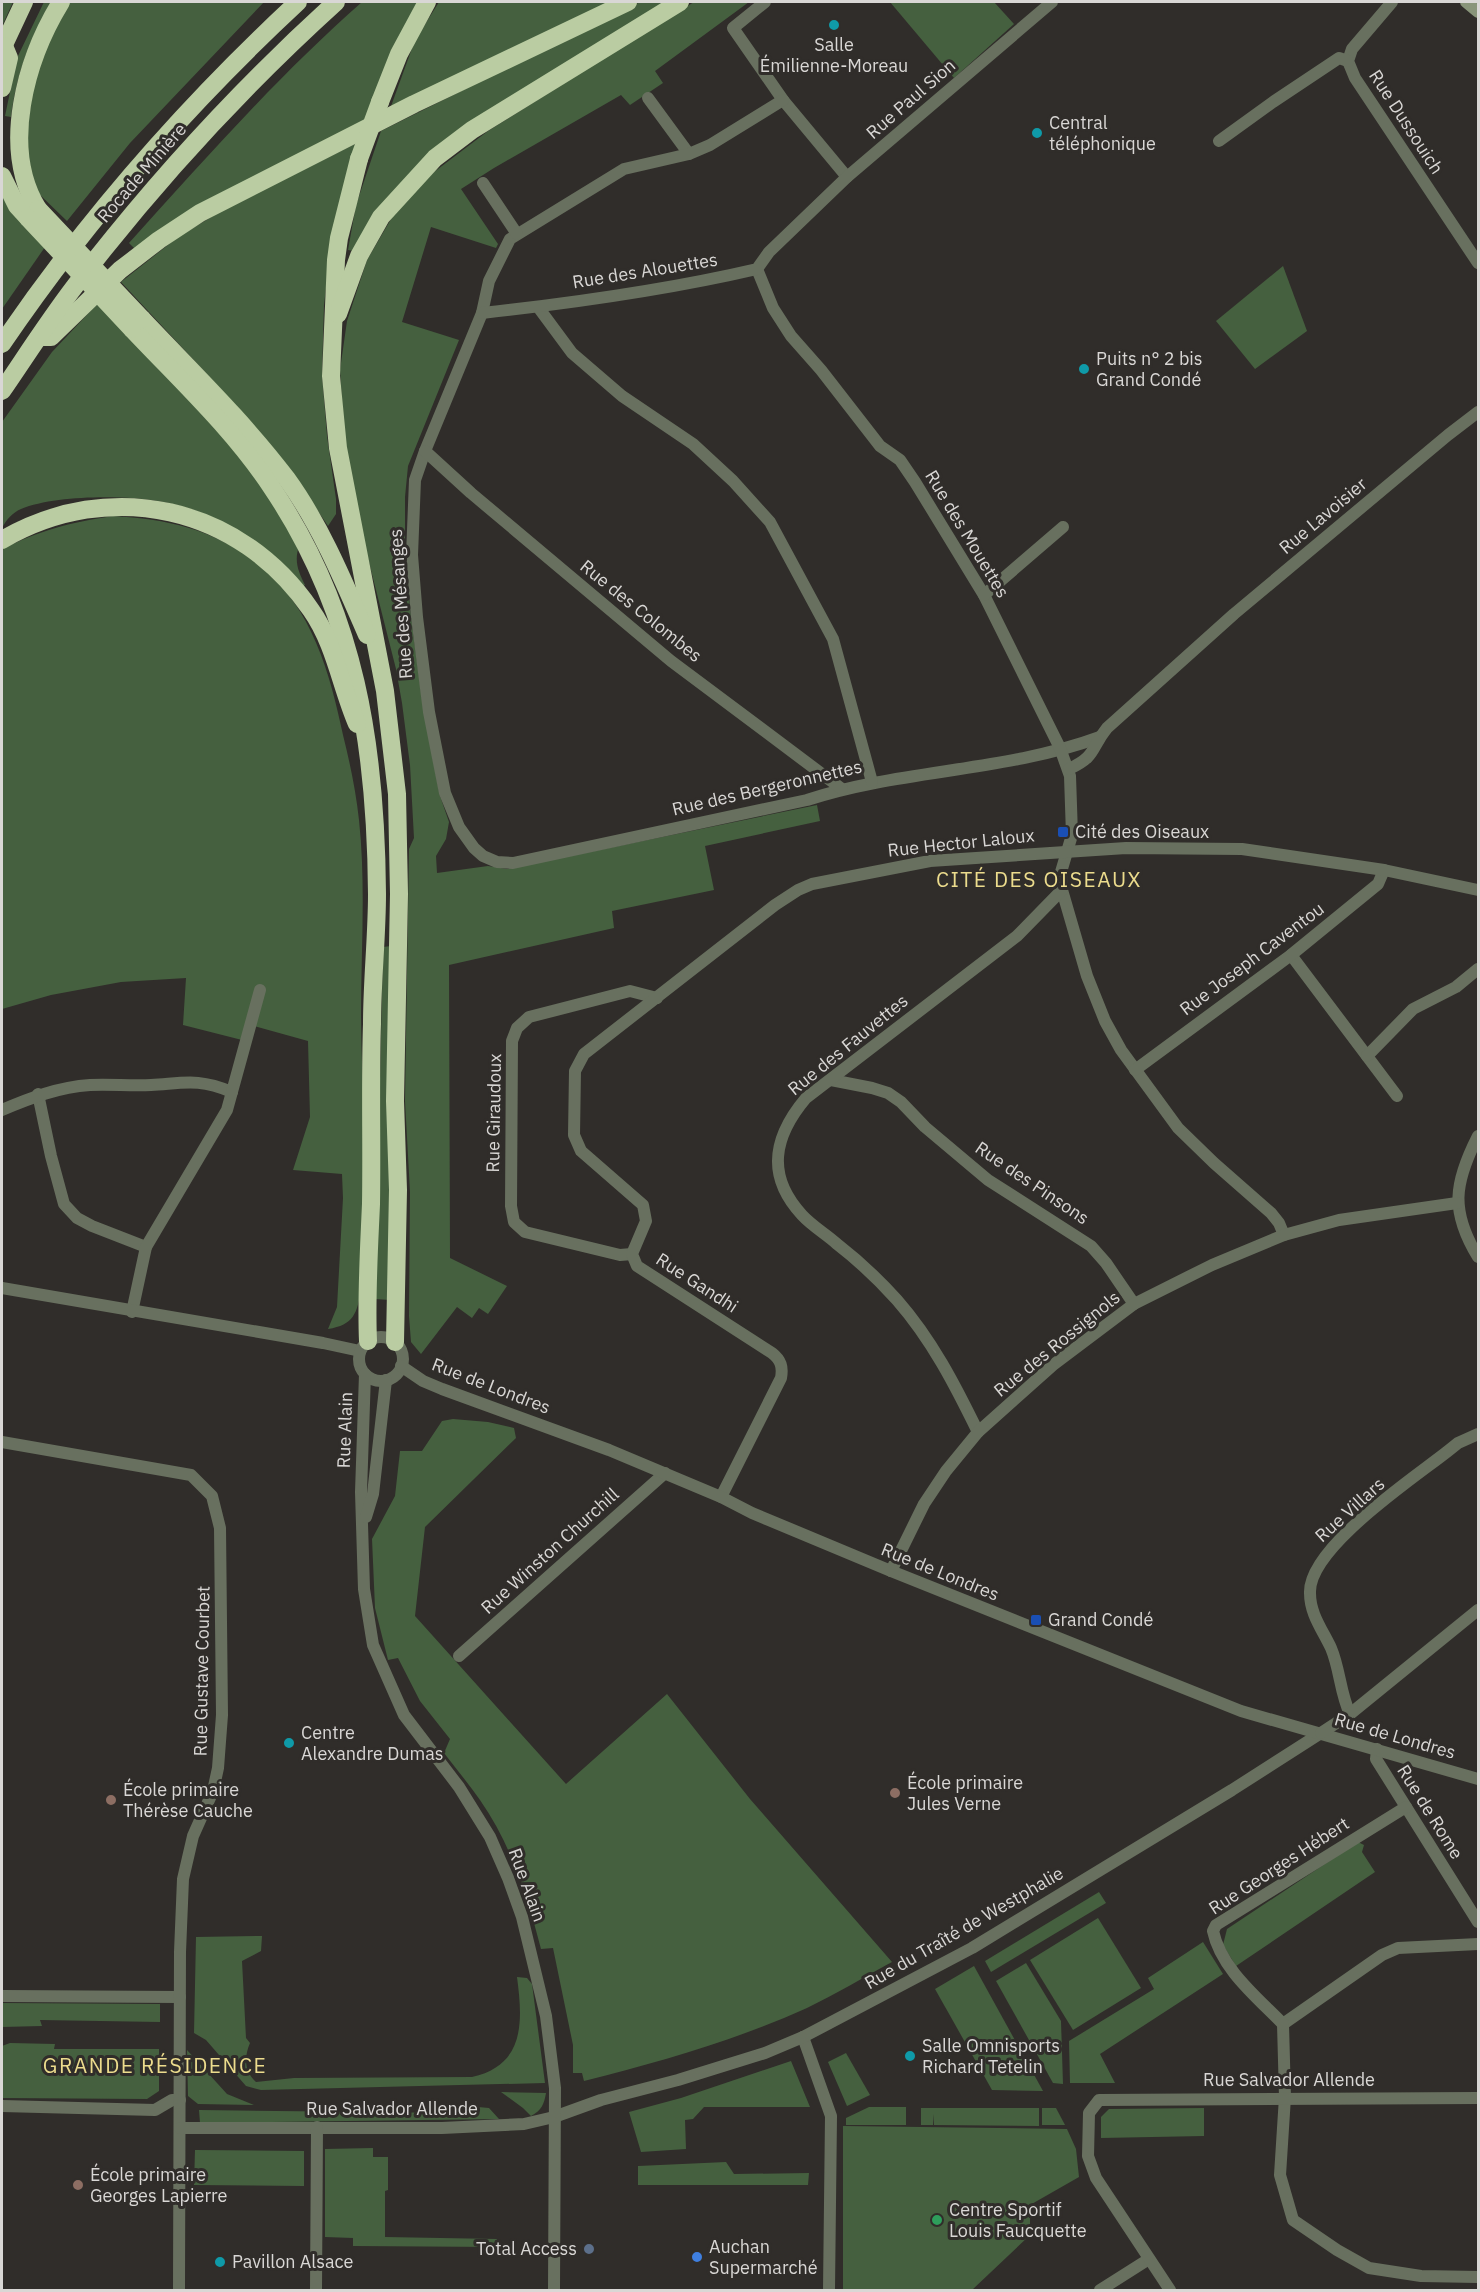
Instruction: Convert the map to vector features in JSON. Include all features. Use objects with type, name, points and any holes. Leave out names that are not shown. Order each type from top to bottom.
[{"type":"highway","points":[[2,88],[9,58],[3,47],[24,2]]},
{"type":"highway","points":[[33,214],[17,165],[15,143],[17,118],[27,71],[40,40],[61,2]]},
{"type":"highway","points":[[274,23],[282,2]]},
{"type":"highway","name":"Rocade Minière","points":[[2,344],[93,221],[155,146],[274,23],[298,2]]},
{"type":"highway","name":"Rocade Minière","points":[[2,391],[81,278],[175,165],[284,50],[336,2]]},
{"type":"highway","points":[[395,1342],[398,1190],[395,1101],[398,946],[397,794],[382,669],[338,448],[331,376],[331,332],[339,238],[359,159],[399,54],[427,2]]},
{"type":"highway","points":[[39,337],[51,337],[120,270],[159,240],[200,213],[414,104],[628,2]]},
{"type":"highway","points":[[331,332],[359,256],[381,218],[435,158],[472,130],[680,2]]},
{"type":"highway","points":[[2,176],[16,206],[33,214],[137,324],[252,460],[273,489],[302,539],[340,624],[356,680],[370,753],[376,825],[371,1026],[372,1157],[364,1346]]},
{"type":"highway","points":[[137,324],[238,421],[288,481],[339,571],[382,669]]},
{"type":"highway","points":[[2,540],[24,527],[58,515],[92,508],[121,506],[150,508],[178,514],[207,523],[241,541],[268,559],[313,611],[337,664],[348,703],[370,753]]},
{"type":"main road","points":[[1466,2],[1479,12]]},
{"type":"street","points":[[765,2],[733,28],[783,100],[847,177]]},
{"type":"street","name":"Rue Paul Sion","points":[[756,269],[768,252],[847,177],[1052,2]]},
{"type":"street","name":"Rue Dussouich","points":[[1392,2],[1352,49],[1348,61],[1355,78],[1479,263]]},
{"type":"street","points":[[1219,141],[1339,58],[1348,61]]},
{"type":"street","points":[[648,98],[689,154]]},
{"type":"street","points":[[483,183],[517,234],[624,170],[689,154],[710,145],[783,100]]},
{"type":"street","name":"Rue des Mésanges","points":[[483,856],[469,841],[452,812],[445,793],[429,712],[412,555],[416,480],[425,452],[482,313],[489,281],[510,239],[517,234]]},
{"type":"street","name":"Rue des Alouettes","points":[[482,313],[538,307],[712,280],[756,269]]},
{"type":"street","name":"Rue des Mouettes","points":[[756,269],[773,308],[791,336],[821,370],[880,446],[900,460],[984,595],[1060,748],[1069,769],[1072,835],[1061,872],[1062,890],[1087,976],[1105,1021],[1120,1050],[1178,1128],[1222,1171],[1271,1213],[1279,1223],[1284,1235]]},
{"type":"street","points":[[538,307],[572,353],[622,396],[693,444],[733,481],[770,522],[833,639],[872,782]]},
{"type":"street","name":"Rue Lavoisier","points":[[1069,769],[1083,763],[1091,756],[1100,737],[1123,712],[1192,650],[1448,435],[1479,412]]},
{"type":"street","name":"Rue des Colombes","points":[[425,452],[671,661],[842,789]]},
{"type":"street","points":[[984,595],[1063,527]]},
{"type":"street","name":"Rue des Bergeronnettes","points":[[483,856],[498,862],[513,862],[807,800],[872,782],[1040,755],[1100,737]]},
{"type":"street","name":"Rue Hector Laloux","points":[[775,905],[812,884],[930,861],[1126,848],[1242,849],[1384,870],[1479,890]]},
{"type":"street","name":"Rue Joseph Caventou","points":[[1135,1070],[1292,955],[1378,884],[1384,870]]},
{"type":"street","name":"Rue des Fauvettes","points":[[978,1432],[949,1374],[919,1326],[874,1275],[802,1215],[791,1201],[777,1169],[777,1152],[782,1132],[790,1116],[806,1098],[1017,936],[1062,890]]},
{"type":"street","name":"Rue Gandhi","points":[[721,1497],[781,1378],[782,1370],[779,1359],[637,1266],[632,1254],[646,1221],[643,1205],[581,1150],[574,1135],[575,1071],[584,1054],[775,905]]},
{"type":"street","points":[[1292,955],[1397,1096]]},
{"type":"street","points":[[1366,1056],[1413,1009],[1456,987],[1479,969]]},
{"type":"street","points":[[132,1311],[146,1247],[227,1110],[260,990]]},
{"type":"street","name":"Rue Giraudoux","points":[[632,1254],[620,1255],[525,1232],[514,1222],[511,1206],[513,1041],[518,1029],[529,1017],[630,991],[657,998]]},
{"type":"street","name":"Rue des Pinsons","points":[[831,1080],[872,1088],[901,1102],[924,1127],[988,1180],[1091,1246],[1106,1263],[1134,1304]]},
{"type":"street","points":[[2,1110],[38,1094],[89,1085],[151,1085],[193,1081],[218,1086],[232,1092]]},
{"type":"street","points":[[38,1094],[64,1204],[78,1218],[92,1226],[146,1247]]},
{"type":"street","points":[[1479,1136],[1462,1171],[1457,1203],[1462,1225],[1479,1257]]},
{"type":"street","name":"Rue des Rossignols","points":[[891,1571],[924,1504],[946,1471],[978,1432],[1053,1365],[1134,1304],[1212,1265],[1284,1235],[1339,1220],[1457,1203]]},
{"type":"street","points":[[2,1288],[323,1343],[364,1346],[382,1337],[395,1342],[400,1349],[401,1366],[392,1377],[386,1380],[378,1380],[365,1374],[359,1364],[364,1346]]},
{"type":"street","name":"Rue de Londres","points":[[401,1366],[423,1381],[442,1389],[665,1473],[721,1497],[752,1514],[1241,1711],[1479,1779]]},
{"type":"street","name":"Rue Alain","points":[[365,1374],[361,1492],[364,1589],[373,1645],[404,1715],[459,1787],[490,1837],[522,1917],[546,2016],[555,2088],[554,2290]]},
{"type":"street","name":"Rue Alain","points":[[363,1524],[373,1494],[386,1380]]},
{"type":"street","name":"Rue Villars","points":[[1350,1714],[1345,1704],[1339,1672],[1331,1648],[1316,1623],[1311,1608],[1310,1582],[1314,1572],[1336,1542],[1362,1519],[1448,1450],[1479,1434]]},
{"type":"street","name":"Rue Gustave Courbet","points":[[2,1442],[191,1475],[212,1496],[220,1528],[222,1715],[219,1768],[213,1791],[193,1836],[183,1879],[180,1997],[179,2290]]},
{"type":"street","name":"Rue Winston Churchill","points":[[459,1656],[665,1473]]},
{"type":"street","name":"Rue du Traîté de Westphalie","points":[[601,2100],[693,2076],[765,2053],[803,2037],[972,1948],[1232,1790],[1350,1714],[1479,1610]]},
{"type":"street","name":"Rue de Rome","points":[[1377,1749],[1376,1759],[1479,1923]]},
{"type":"street","name":"Rue Georges Hébert","points":[[1283,2024],[1243,1983],[1230,1966],[1215,1940],[1213,1931],[1216,1925],[1406,1806]]},
{"type":"street","points":[[1479,1944],[1398,1948],[1382,1955],[1283,2024],[1285,2097],[1280,2175],[1293,2220],[1337,2250],[1369,2268],[1421,2276],[1479,2277]]},
{"type":"street","points":[[2,1996],[180,1997]]},
{"type":"street","points":[[803,2037],[831,2116],[829,2290]]},
{"type":"street","name":"Rue Salvador Allende","points":[[1149,2259],[1096,2178],[1088,2156],[1089,2113],[1099,2100],[1285,2097],[1479,2098]]},
{"type":"street","points":[[2,2106],[155,2110],[172,2100],[180,2100]]},
{"type":"street","name":"Rue Salvador Allende","points":[[180,2128],[442,2128],[524,2124],[554,2117],[601,2100]]},
{"type":"street","points":[[316,2290],[317,2127]]},
{"type":"street","points":[[1100,2290],[1149,2259],[1170,2290]]},
{"type":"green space","points":[[2,2],[13,2],[2,26]]},
{"type":"green space","points":[[44,2],[53,2],[37,28],[25,57],[16,87],[11,117],[5,116],[17,58]]},
{"type":"green space","points":[[69,2],[264,2],[130,143],[67,221],[37,192],[24,151],[37,63]]},
{"type":"green space","points":[[362,2],[422,2],[368,119],[136,250],[129,243],[185,181],[271,89]]},
{"type":"green space","points":[[439,2],[610,2],[390,109],[415,40]]},
{"type":"green space","points":[[640,2],[670,2],[471,125],[354,251],[348,250],[356,205],[381,131]]},
{"type":"green space","points":[[694,2],[749,2],[655,71],[663,83],[630,105],[621,95],[461,189],[498,244],[496,248],[431,227],[402,322],[459,340],[408,466],[405,497],[405,557],[411,617],[424,713],[440,796],[449,822],[446,839],[436,856],[437,873],[488,866],[507,869],[817,805],[820,821],[705,846],[714,890],[612,911],[614,928],[449,965],[450,1258],[507,1286],[488,1314],[479,1308],[472,1318],[457,1307],[421,1354],[411,1342],[409,1316],[410,1192],[405,1101],[409,849],[414,838],[410,765],[396,669],[355,507],[344,435],[340,370],[347,321],[367,260],[394,214],[434,172],[488,131]]},
{"type":"green space","points":[[890,2],[994,2],[1014,24],[954,78]]},
{"type":"green space","points":[[359,142],[332,237],[324,305],[322,374],[327,436],[336,499],[336,514],[328,526],[293,474],[245,415],[121,282],[178,237],[228,207]]},
{"type":"green space","points":[[2,195],[45,247],[2,309]]},
{"type":"green space","points":[[1283,266],[1307,331],[1255,369],[1216,321]]},
{"type":"green space","points":[[99,302],[247,462],[299,546],[298,566],[305,585],[301,587],[267,553],[239,531],[203,513],[167,503],[108,497],[51,501],[18,511],[2,528],[2,422],[52,352]]},
{"type":"green space","points":[[113,516],[153,520],[209,535],[227,543],[261,566],[294,601],[316,643],[332,688],[356,799],[363,893],[361,1016],[364,1135],[361,1290],[353,1317],[337,1327],[328,1329],[337,1307],[343,1198],[342,1174],[293,1170],[310,1117],[308,1041],[247,1024],[242,1040],[183,1025],[186,978],[121,982],[51,995],[2,1009],[2,549],[56,528]]},
{"type":"green space","points":[[391,946],[390,1300],[375,1299],[383,947]]},
{"type":"green space","points":[[453,1419],[488,1422],[514,1428],[516,1438],[425,1527],[415,1616],[566,1784],[667,1694],[750,1799],[892,1962],[807,2008],[725,2040],[584,2081],[582,2073],[573,2073],[573,2045],[553,1948],[541,1949],[524,1891],[501,1835],[480,1800],[444,1753],[450,1739],[420,1701],[398,1658],[388,1660],[375,1608],[372,1539],[395,1496],[400,1451],[422,1451],[442,1421]]},
{"type":"green space","points":[[1358,1842],[1364,1845],[1362,1852],[1375,1872],[1236,1966],[1223,1945],[1227,1929]]},
{"type":"green space","points":[[1099,1892],[1106,1903],[991,1972],[985,1961]]},
{"type":"green space","points":[[1098,1918],[1141,1988],[1073,2030],[1030,1960]]},
{"type":"green space","points":[[262,1936],[261,1951],[242,1961],[246,2038],[250,2043],[246,2064],[256,2082],[294,2078],[472,2077],[489,2071],[502,2063],[511,2052],[517,2039],[520,2010],[517,1977],[527,1978],[532,1984],[545,2083],[261,2090],[246,2086],[206,2040],[194,2033],[196,1937]]},
{"type":"green space","points":[[1203,1942],[1223,1974],[1100,2054],[1115,2083],[1070,2083],[1069,2041],[1154,1989],[1148,1978]]},
{"type":"green space","points":[[1026,1963],[1061,2021],[1063,2084],[1053,2083],[996,1981]]},
{"type":"green space","points":[[974,1966],[1043,2091],[992,2090],[935,1989]]},
{"type":"green space","points":[[2,2003],[160,2004],[160,2022],[40,2020],[42,2026],[2,2027]]},
{"type":"green space","points":[[10,2043],[55,2044],[54,2049],[159,2049],[159,2091],[147,2099],[2,2098],[2,2046]]},
{"type":"green space","points":[[187,2050],[227,2094],[254,2105],[198,2104],[188,2096]]},
{"type":"green space","points":[[846,2053],[870,2095],[847,2106],[828,2062]]},
{"type":"green space","points":[[791,2061],[810,2107],[704,2107],[693,2119],[685,2120],[686,2149],[641,2152],[629,2112],[681,2098]]},
{"type":"green space","points":[[501,2092],[546,2093],[542,2106],[531,2116]]},
{"type":"green space","points":[[478,2107],[489,2108],[499,2119],[200,2123],[199,2110],[457,2113]]},
{"type":"green space","points":[[869,2107],[906,2107],[906,2125],[846,2125],[846,2118]]},
{"type":"green space","points":[[921,2108],[1039,2108],[1039,2126],[934,2125],[934,2114],[933,2125],[921,2125]]},
{"type":"green space","points":[[1042,2108],[1056,2108],[1065,2125],[1042,2125]]},
{"type":"green space","points":[[1204,2108],[1204,2136],[1101,2138],[1101,2117],[1109,2109]]},
{"type":"green space","name":"Centre Sportif Louis Faucquette","points":[[843,2126],[1067,2129],[1076,2149],[1079,2177],[1030,2205],[1030,2235],[972,2290],[843,2290]]},
{"type":"green space","points":[[373,2148],[373,2157],[388,2157],[385,2237],[497,2239],[497,2247],[353,2246],[353,2238],[325,2237],[325,2149]]},
{"type":"green space","points":[[195,2150],[304,2151],[304,2186],[194,2185]]},
{"type":"green space","points":[[726,2162],[734,2174],[809,2173],[808,2185],[638,2185],[638,2166]]},
{"type":"place","name":"Salle Émilienne-Moreau","points":[[834,25]]},
{"type":"place","name":"Central téléphonique","points":[[1037,133]]},
{"type":"place","name":"Puits n° 2 bis Grand Condé","points":[[1084,369]]},
{"type":"place","name":"Cité des Oiseaux","points":[[1063,832]]},
{"type":"place","name":"Grand Condé","points":[[1036,1620]]},
{"type":"place","name":"Centre Alexandre Dumas","points":[[289,1743]]},
{"type":"place","name":"École primaire Jules Verne","points":[[895,1793]]},
{"type":"place","name":"École primaire Thérèse Cauche","points":[[111,1800]]},
{"type":"place","name":"Salle Omnisports Richard Tetelin","points":[[910,2056]]},
{"type":"place","name":"École primaire Georges Lapierre","points":[[78,2185]]},
{"type":"place","name":"Centre Sportif Louis Faucquette","points":[[937,2220]]},
{"type":"place","name":"Total Access","points":[[589,2249]]},
{"type":"place","name":"Auchan Supermarché","points":[[697,2257]]},
{"type":"place","name":"Pavillon Alsace","points":[[220,2262]]},
{"type":"district","name":"CITÉ DES OISEAUX","points":[[1039,880]]},
{"type":"district","name":"GRANDE RÉSIDENCE","points":[[155,2066]]}]
